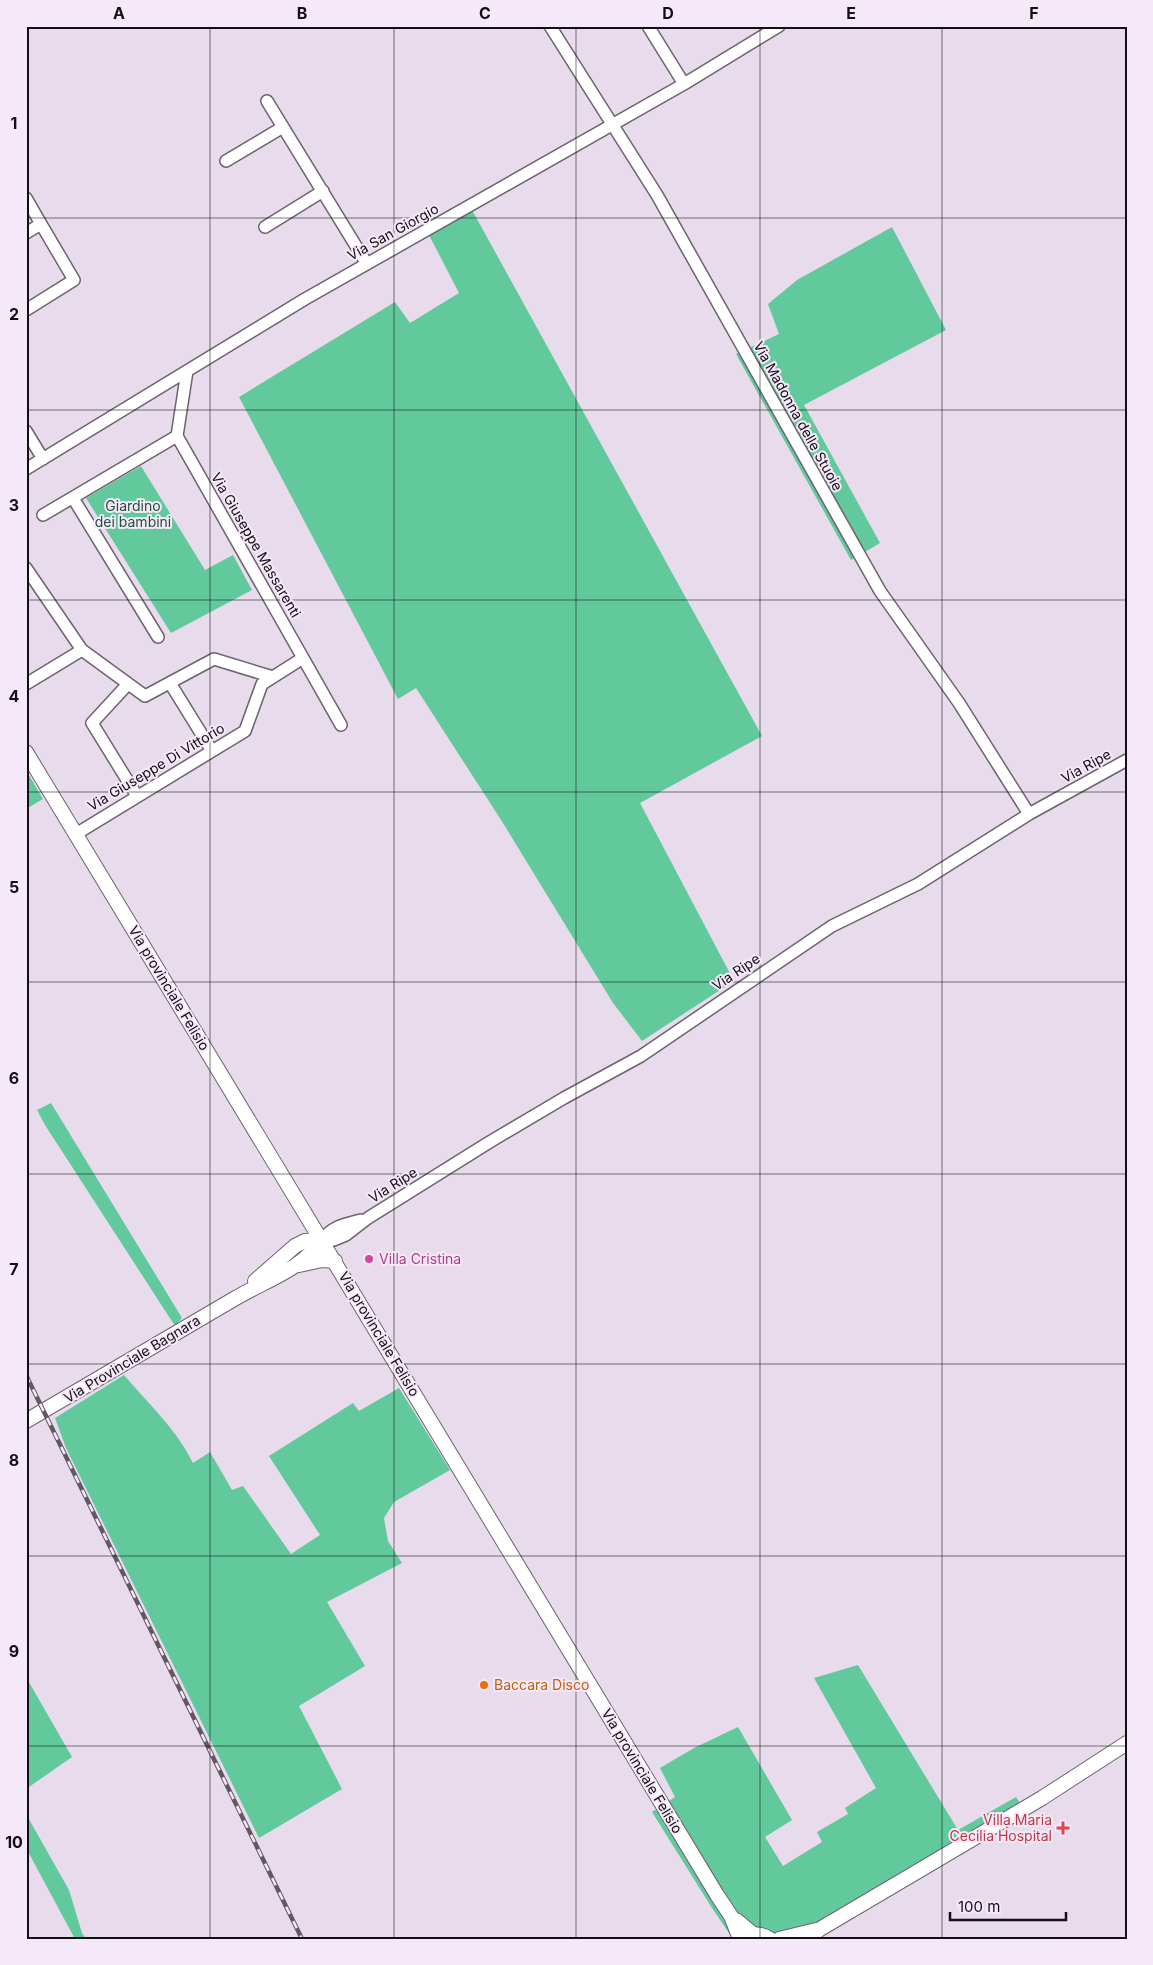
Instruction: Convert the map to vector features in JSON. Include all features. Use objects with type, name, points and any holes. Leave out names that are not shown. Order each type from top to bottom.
[{"type":"main road","name":"Via provinciale Felisio","points":[[26,752],[717,1895],[746,1937]]},
{"type":"main road","name":"Via Provinciale Bagnara","points":[[290,1186],[303,1216],[303,1228],[295,1246]]},
{"type":"main road","name":"Via Provinciale Bagnara","points":[[238,1296],[295,1246],[305,1242],[322,1240]]},
{"type":"main road","name":"Via Provinciale Bagnara","points":[[26,1422],[238,1296],[296,1266],[317,1248],[322,1240]]},
{"type":"main road","name":"Via Provinciale Bagnara","points":[[296,1266],[322,1260],[334,1261]]},
{"type":"main road","points":[[807,1939],[820,1929],[1042,1798],[1127,1743]]},
{"type":"main road","points":[[779,1939],[820,1929]]},
{"type":"main road","points":[[746,1937],[765,1936],[770,1939]]},
{"type":"street","name":"Via Madonna delle Stuoie","points":[[550,26],[657,195],[880,591],[959,703],[1029,814]]},
{"type":"street","points":[[648,26],[684,84]]},
{"type":"street","name":"Via San Giorgio","points":[[26,469],[186,371],[367,264],[684,84],[779,26]]},
{"type":"street","points":[[267,100],[367,264]]},
{"type":"street","points":[[226,161],[283,127]]},
{"type":"street","points":[[265,228],[323,192]]},
{"type":"street","points":[[26,198],[74,280],[26,310]]},
{"type":"street","points":[[26,233],[41,224]]},
{"type":"street","points":[[43,515],[177,436],[186,371]]},
{"type":"street","points":[[26,431],[43,459]]},
{"type":"street","name":"Via Giuseppe Massarenti","points":[[177,436],[341,725]]},
{"type":"street","points":[[73,498],[158,638]]},
{"type":"street","points":[[26,568],[82,650],[145,696],[214,659],[273,677]]},
{"type":"street","points":[[26,684],[82,650]]},
{"type":"street","name":"Via Giuseppe Di Vittorio","points":[[76,834],[244,732],[262,684],[303,658]]},
{"type":"street","points":[[170,683],[212,751]]},
{"type":"street","points":[[128,684],[92,723],[137,796]]},
{"type":"street","name":"Via Ripe","points":[[322,1240],[334,1240],[346,1235],[368,1218],[564,1098],[641,1056],[832,926],[918,884],[1029,814],[1127,760]]},
{"type":"green space","points":[[472,210],[762,736],[640,803],[734,981],[642,1041],[613,1003],[503,823],[416,688],[398,699],[239,397],[395,302],[410,323],[459,293],[429,235]]},
{"type":"green space","points":[[892,227],[946,330],[804,405],[880,543],[851,560],[736,354],[779,334],[768,304],[797,280]]},
{"type":"green space","name":"Giardino dei bambini","points":[[141,466],[205,570],[233,555],[252,590],[171,633],[86,498]]},
{"type":"green space","points":[[26,770],[43,799],[26,809]]},
{"type":"green space","points":[[51,1103],[182,1318],[175,1326],[45,1125],[37,1110]]},
{"type":"green space","points":[[124,1375],[179,1439],[193,1463],[210,1452],[232,1490],[243,1486],[291,1554],[320,1535],[269,1456],[353,1403],[359,1411],[399,1388],[450,1470],[394,1502],[384,1518],[388,1541],[402,1563],[327,1602],[365,1666],[299,1706],[342,1789],[259,1838],[66,1448],[55,1418]]},
{"type":"green space","points":[[858,1665],[958,1830],[1016,1797],[1025,1811],[814,1939],[731,1939],[731,1936],[652,1812],[675,1797],[660,1768],[694,1748],[738,1727],[792,1820],[765,1837],[783,1866],[822,1842],[817,1832],[848,1814],[845,1808],[876,1788],[814,1678]]},
{"type":"green space","points":[[26,1677],[72,1757],[26,1789]]},
{"type":"green space","points":[[26,1814],[69,1890],[82,1933],[86,1939],[75,1939],[26,1848]]},
{"type":"railway","points":[[26,1375],[302,1939]]},
{"type":"place","name":"Villa Cristina","points":[[369,1259]]},
{"type":"place","name":"Baccara Disco","points":[[484,1685]]},
{"type":"place","name":"Villa Maria Cecilia Hospital","points":[[1063,1828]]}]
